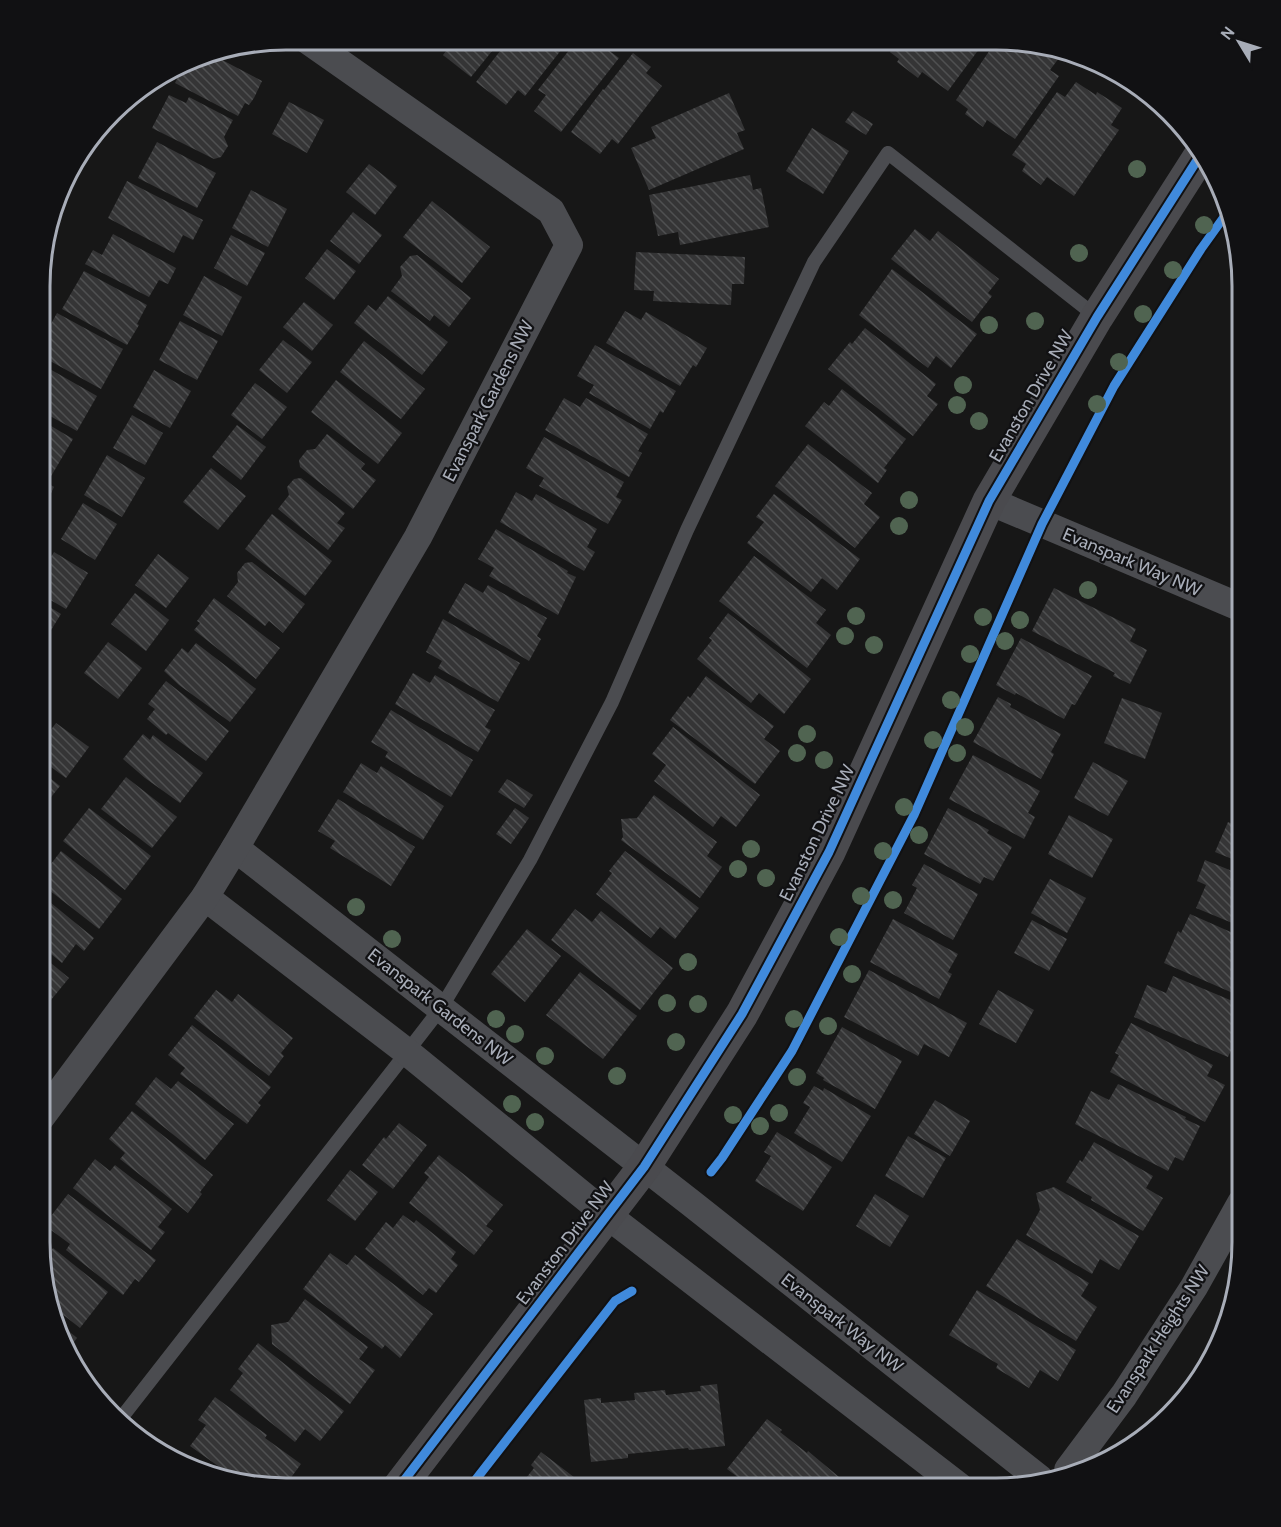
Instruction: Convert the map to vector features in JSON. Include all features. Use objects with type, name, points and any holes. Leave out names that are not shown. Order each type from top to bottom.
[{"type":"street","name":"Evanspark Gardens NW","points":[[50,1105],[205,897],[235,848],[418,537],[569,245],[551,211],[322,50]]},
{"type":"street","name":"Evanston Drive NW","points":[[406,1478],[644,1167],[742,1014],[829,852],[989,501],[1097,317],[1197,162]]},
{"type":"street","name":"Evanspark Way NW","points":[[989,501],[1232,604]]},
{"type":"street","name":"Evanspark Gardens NW","points":[[235,848],[644,1167]]},
{"type":"street","points":[[205,897],[407,1052],[608,1215],[947,1478]]},
{"type":"street","name":"Evanspark Way NW","points":[[644,1167],[1034,1474]]},
{"type":"street","name":"Evanspark Heights NW","points":[[1072,1465],[1124,1395],[1175,1317],[1232,1219]]},
{"type":"lane","points":[[125,1414],[441,1008],[530,860],[612,702],[687,530],[813,262],[888,153],[1097,317]]},
{"type":"building","points":[[447,50],[493,50],[471,77],[443,55]]},
{"type":"building","points":[[501,50],[561,50],[525,96],[518,90],[506,105],[476,82]]},
{"type":"building","points":[[569,50],[608,50],[619,58],[561,132],[534,111],[546,95],[538,90]]},
{"type":"building","points":[[891,50],[978,50],[948,91],[922,72],[918,78],[897,62],[899,59],[890,52]]},
{"type":"building","points":[[990,50],[1011,50],[1058,59],[1050,70],[1059,76],[1015,139],[987,120],[983,127],[965,114],[968,109],[956,100]]},
{"type":"building","points":[[633,53],[651,67],[646,73],[662,86],[618,144],[612,139],[600,154],[571,132]]},
{"type":"building","points":[[221,59],[262,81],[254,98],[249,105],[245,103],[238,116],[175,83],[181,74]]},
{"type":"building","points":[[1076,82],[1122,108],[1111,125],[1119,130],[1074,196],[1047,177],[1041,185],[1022,171],[1026,164],[1012,155],[1057,92],[1065,97]]},
{"type":"building","points":[[729,93],[745,130],[737,133],[744,149],[649,190],[631,148],[656,138],[651,127]]},
{"type":"building","points":[[169,95],[186,103],[189,97],[233,120],[224,137],[228,146],[221,157],[214,159],[152,128]]},
{"type":"building","points":[[289,102],[324,120],[307,153],[272,134]]},
{"type":"building","points":[[853,111],[873,124],[866,135],[845,122]]},
{"type":"building","points":[[812,128],[849,151],[823,194],[786,171]]},
{"type":"building","points":[[157,142],[216,173],[197,208],[138,178]]},
{"type":"building","points":[[369,164],[397,186],[375,215],[346,192]]},
{"type":"building","points":[[750,175],[753,190],[761,188],[769,227],[680,245],[678,232],[658,236],[649,195]]},
{"type":"building","points":[[127,181],[203,220],[193,240],[183,235],[174,253],[108,218]]},
{"type":"building","points":[[251,190],[287,209],[268,247],[232,228]]},
{"type":"building","points":[[432,201],[490,247],[462,283],[403,237]]},
{"type":"building","points":[[353,212],[382,235],[359,264],[330,241]]},
{"type":"building","points":[[915,229],[930,241],[938,231],[999,279],[988,293],[992,296],[972,322],[891,259]]},
{"type":"building","points":[[113,234],[176,268],[168,284],[159,280],[149,297],[85,264],[93,250],[102,255]]},
{"type":"building","points":[[231,235],[265,253],[247,286],[214,268]]},
{"type":"building","points":[[327,249],[356,271],[334,300],[305,278]]},
{"type":"building","points":[[636,252],[745,257],[744,284],[732,284],[731,305],[653,301],[654,291],[634,290]]},
{"type":"building","points":[[417,255],[471,298],[449,327],[434,315],[430,321],[391,291],[402,276],[400,267],[410,256]]},
{"type":"building","points":[[892,269],[977,334],[951,368],[936,356],[928,368],[859,315]]},
{"type":"building","points":[[84,271],[147,305],[127,345],[62,309]]},
{"type":"building","points":[[204,276],[242,297],[222,336],[183,315]]},
{"type":"building","points":[[388,296],[448,342],[422,375],[354,323],[368,305],[376,311]]},
{"type":"building","points":[[304,302],[333,325],[312,351],[283,327]]},
{"type":"building","points":[[625,311],[641,320],[646,312],[707,348],[696,367],[693,365],[680,386],[606,343]]},
{"type":"building","points":[[57,313],[123,349],[101,389],[50,361],[50,326]]},
{"type":"building","points":[[180,321],[218,341],[197,380],[159,360]]},
{"type":"building","points":[[865,328],[936,384],[927,396],[938,404],[913,436],[828,369]]},
{"type":"building","points":[[283,340],[312,362],[287,393],[259,370]]},
{"type":"building","points":[[364,341],[425,389],[401,419],[340,372]]},
{"type":"building","points":[[595,345],[676,391],[663,413],[660,411],[650,429],[589,393],[594,385],[577,376]]},
{"type":"building","points":[[50,369],[97,396],[77,431],[50,416]]},
{"type":"building","points":[[154,370],[191,391],[170,428],[133,407]]},
{"type":"building","points":[[336,380],[402,433],[378,464],[311,412]]},
{"type":"building","points":[[255,383],[287,407],[262,439],[231,415]]},
{"type":"building","points":[[842,389],[906,439],[884,468],[887,470],[878,483],[805,426],[824,402],[829,406]]},
{"type":"building","points":[[564,398],[580,407],[586,398],[648,434],[638,451],[642,453],[629,477],[545,430]]},
{"type":"building","points":[[132,415],[163,433],[145,465],[113,448]]},
{"type":"building","points":[[50,425],[73,439],[50,478]]},
{"type":"building","points":[[237,425],[266,447],[241,480],[212,457]]},
{"type":"building","points":[[327,434],[365,464],[361,469],[376,480],[353,509],[300,467],[299,460],[307,450],[315,449]]},
{"type":"building","points":[[544,437],[624,482],[616,497],[622,500],[608,524],[539,486],[544,478],[526,468]]},
{"type":"building","points":[[808,444],[872,493],[864,504],[880,517],[855,548],[775,486]]},
{"type":"building","points":[[107,455],[145,478],[122,517],[84,495]]},
{"type":"building","points":[[211,468],[246,496],[218,530],[183,502]]},
{"type":"building","points":[[301,478],[345,513],[337,523],[345,528],[328,550],[278,509],[289,495],[287,487],[294,479]]},
{"type":"building","points":[[516,492],[532,501],[536,494],[597,529],[587,547],[595,552],[584,571],[500,522]]},
{"type":"building","points":[[774,494],[860,559],[837,590],[822,578],[811,592],[747,543],[764,522],[756,517]]},
{"type":"building","points":[[83,503],[117,524],[95,560],[61,539]]},
{"type":"building","points":[[272,514],[332,561],[305,596],[245,549]]},
{"type":"building","points":[[496,529],[576,577],[558,615],[489,576],[494,568],[478,559]]},
{"type":"building","points":[[54,552],[88,573],[66,609],[50,600],[50,558]]},
{"type":"building","points":[[158,554],[189,578],[166,608],[135,585]]},
{"type":"building","points":[[754,556],[826,610],[816,623],[831,635],[807,668],[719,601]]},
{"type":"building","points":[[252,562],[305,604],[283,633],[269,621],[265,626],[227,596],[238,582],[237,573],[245,563]]},
{"type":"building","points":[[465,583],[483,593],[488,585],[547,618],[537,636],[541,639],[529,661],[448,613]]},
{"type":"building","points":[[1054,588],[1136,629],[1130,641],[1147,650],[1130,684],[1113,676],[1115,673],[1032,631]]},
{"type":"building","points":[[135,593],[169,620],[146,651],[111,624]]},
{"type":"building","points":[[214,598],[280,648],[256,679],[194,630],[200,623],[197,621]]},
{"type":"building","points":[[50,607],[61,614],[50,632]]},
{"type":"building","points":[[728,613],[811,679],[784,714],[759,693],[751,703],[697,659],[712,640],[709,638]]},
{"type":"building","points":[[443,619],[520,663],[498,702],[438,668],[442,661],[426,652]]},
{"type":"building","points":[[1021,638],[1092,676],[1064,719],[996,685]]},
{"type":"building","points":[[108,642],[142,668],[118,699],[84,673]]},
{"type":"building","points":[[196,643],[256,689],[230,722],[179,685],[164,671],[182,648],[188,653]]},
{"type":"building","points":[[413,673],[430,683],[435,675],[495,710],[485,727],[491,730],[478,752],[395,704]]},
{"type":"building","points":[[706,676],[774,726],[764,739],[780,751],[755,784],[670,720]]},
{"type":"building","points":[[166,681],[229,731],[206,761],[168,733],[166,735],[147,719],[155,709],[148,704]]},
{"type":"building","points":[[998,697],[1011,704],[1010,707],[1061,734],[1051,752],[1054,754],[1041,779],[973,742]]},
{"type":"building","points":[[1122,698],[1162,713],[1145,759],[1104,743]]},
{"type":"building","points":[[391,710],[473,760],[451,797],[385,757],[388,752],[371,742]]},
{"type":"building","points":[[56,723],[89,747],[66,778],[50,766],[50,731]]},
{"type":"building","points":[[673,727],[760,795],[736,827],[721,816],[713,827],[654,781],[666,765],[652,754]]},
{"type":"building","points":[[143,734],[150,740],[153,735],[203,773],[180,803],[123,759]]},
{"type":"building","points":[[973,755],[1040,791],[1028,813],[1035,817],[1024,839],[949,799]]},
{"type":"building","points":[[1093,762],[1128,781],[1108,816],[1074,798]]},
{"type":"building","points":[[361,763],[377,773],[381,766],[444,806],[423,840],[343,792]]},
{"type":"building","points":[[126,777],[177,817],[152,848],[101,809]]},
{"type":"building","points":[[50,778],[60,786],[50,798]]},
{"type":"building","points":[[507,779],[533,795],[524,808],[498,792]]},
{"type":"building","points":[[654,795],[717,842],[707,856],[722,867],[700,898],[621,840],[623,837],[621,819],[637,818]]},
{"type":"building","points":[[338,799],[415,847],[391,886],[330,848],[335,841],[318,831]]},
{"type":"building","points":[[89,808],[151,856],[125,890],[63,841]]},
{"type":"building","points":[[515,808],[529,818],[511,844],[496,834]]},
{"type":"building","points":[[948,808],[989,830],[987,833],[1012,847],[993,881],[984,877],[980,884],[924,854]]},
{"type":"building","points":[[1069,815],[1113,839],[1092,878],[1048,854]]},
{"type":"building","points":[[1228,822],[1232,824],[1232,859],[1215,852]]},
{"type":"building","points":[[61,851],[122,899],[99,929],[50,891],[50,865]]},
{"type":"building","points":[[625,851],[699,908],[675,939],[660,927],[651,938],[596,894],[612,873],[609,871]]},
{"type":"building","points":[[1205,860],[1232,871],[1232,923],[1196,908],[1206,885],[1197,881]]},
{"type":"building","points":[[924,864],[978,894],[953,940],[904,913],[917,888],[912,885]]},
{"type":"building","points":[[1050,879],[1086,898],[1067,933],[1031,913]]},
{"type":"building","points":[[50,902],[94,938],[84,951],[76,944],[62,963],[50,953]]},
{"type":"building","points":[[575,909],[592,922],[601,911],[673,968],[640,1010],[551,940]]},
{"type":"building","points":[[1190,914],[1232,933],[1232,993],[1164,963],[1178,931],[1181,933]]},
{"type":"building","points":[[893,919],[958,954],[948,972],[952,974],[939,999],[870,962]]},
{"type":"building","points":[[1032,920],[1067,939],[1049,971],[1014,953]]},
{"type":"building","points":[[527,929],[561,956],[525,1002],[491,974]]},
{"type":"building","points":[[50,962],[69,978],[50,1001]]},
{"type":"building","points":[[869,970],[967,1023],[949,1057],[924,1044],[918,1056],[844,1017]]},
{"type":"building","points":[[580,972],[637,1016],[603,1059],[546,1015]]},
{"type":"building","points":[[1173,976],[1232,1001],[1232,1048],[1228,1057],[1134,1017],[1147,985],[1166,993]]},
{"type":"building","points":[[216,990],[232,1002],[238,994],[293,1038],[281,1053],[284,1056],[269,1076],[194,1018]]},
{"type":"building","points":[[998,990],[1034,1010],[1016,1043],[979,1024]]},
{"type":"building","points":[[1131,1023],[1213,1065],[1207,1076],[1225,1085],[1205,1122],[1110,1072],[1119,1055],[1115,1053]]},
{"type":"building","points":[[192,1025],[271,1087],[258,1103],[261,1105],[247,1124],[180,1074],[185,1068],[168,1055]]},
{"type":"building","points":[[842,1027],[902,1061],[875,1109],[823,1080],[824,1078],[816,1073]]},
{"type":"building","points":[[156,1077],[171,1089],[178,1081],[234,1124],[205,1160],[135,1104]]},
{"type":"building","points":[[1118,1084],[1200,1126],[1183,1161],[1175,1157],[1168,1171],[1075,1124],[1091,1091],[1109,1100]]},
{"type":"building","points":[[814,1086],[823,1091],[824,1088],[871,1116],[842,1162],[794,1133],[810,1107],[803,1103]]},
{"type":"building","points":[[935,1100],[970,1121],[950,1156],[914,1134]]},
{"type":"building","points":[[132,1111],[213,1175],[188,1213],[120,1159],[125,1153],[109,1139]]},
{"type":"building","points":[[399,1123],[427,1145],[393,1189],[362,1165],[384,1137],[386,1139]]},
{"type":"building","points":[[777,1132],[832,1167],[803,1211],[755,1181],[771,1156],[764,1152]]},
{"type":"building","points":[[908,1136],[946,1158],[923,1198],[885,1176]]},
{"type":"building","points":[[1094,1142],[1153,1176],[1146,1188],[1163,1198],[1143,1231],[1066,1182]]},
{"type":"building","points":[[439,1155],[503,1205],[486,1226],[493,1231],[474,1255],[409,1203],[429,1177],[424,1173]]},
{"type":"building","points":[[95,1159],[110,1171],[115,1165],[172,1209],[158,1227],[165,1232],[151,1250],[73,1188]]},
{"type":"building","points":[[350,1170],[378,1192],[355,1221],[327,1200]]},
{"type":"building","points":[[1054,1187],[1139,1236],[1119,1270],[1100,1259],[1092,1274],[1026,1235],[1040,1210],[1036,1193]]},
{"type":"building","points":[[68,1194],[156,1260],[139,1282],[135,1279],[123,1295],[66,1250],[70,1244],[50,1229],[50,1217]]},
{"type":"building","points":[[875,1194],[909,1216],[890,1247],[856,1226]]},
{"type":"building","points":[[403,1215],[414,1223],[416,1220],[456,1252],[451,1259],[458,1265],[436,1293],[429,1288],[423,1295],[365,1249],[386,1222],[393,1228]]},
{"type":"building","points":[[1017,1239],[1089,1283],[1081,1296],[1097,1307],[1076,1341],[986,1286]]},
{"type":"building","points":[[53,1248],[108,1292],[80,1328],[61,1313],[54,1287],[50,1252]]},
{"type":"building","points":[[330,1253],[347,1265],[355,1255],[433,1314],[400,1358],[385,1345],[382,1349],[303,1289]]},
{"type":"building","points":[[977,1290],[1076,1350],[1058,1381],[1040,1370],[1029,1388],[996,1368],[998,1364],[949,1335]]},
{"type":"building","points":[[305,1299],[368,1347],[359,1359],[375,1370],[350,1404],[272,1344],[271,1325],[288,1322]]},
{"type":"building","points":[[66,1329],[77,1338],[73,1344]]},
{"type":"building","points":[[258,1343],[344,1411],[320,1441],[305,1429],[295,1442],[230,1390],[243,1373],[238,1369]]},
{"type":"building","points":[[717,1384],[725,1446],[628,1454],[628,1458],[591,1462],[584,1400],[601,1398],[601,1403],[635,1400],[634,1393],[665,1390],[666,1395],[701,1391],[700,1386]]},
{"type":"building","points":[[215,1397],[267,1435],[265,1438],[301,1464],[291,1478],[240,1473],[221,1468],[190,1446],[206,1425],[198,1420]]},
{"type":"building","points":[[767,1419],[782,1430],[780,1432],[807,1453],[808,1451],[840,1478],[739,1478],[727,1469]]},
{"type":"building","points":[[541,1452],[575,1478],[526,1478],[534,1468],[531,1465]]},
{"type":"cycle path","points":[[406,1478],[644,1167],[742,1014],[829,852],[989,501],[1097,317],[1196,162]]},
{"type":"cycle path","points":[[711,1172],[792,1051],[914,815],[1042,524],[1114,386],[1222,220]]},
{"type":"cycle path","points":[[477,1478],[615,1301],[632,1291]]}]
